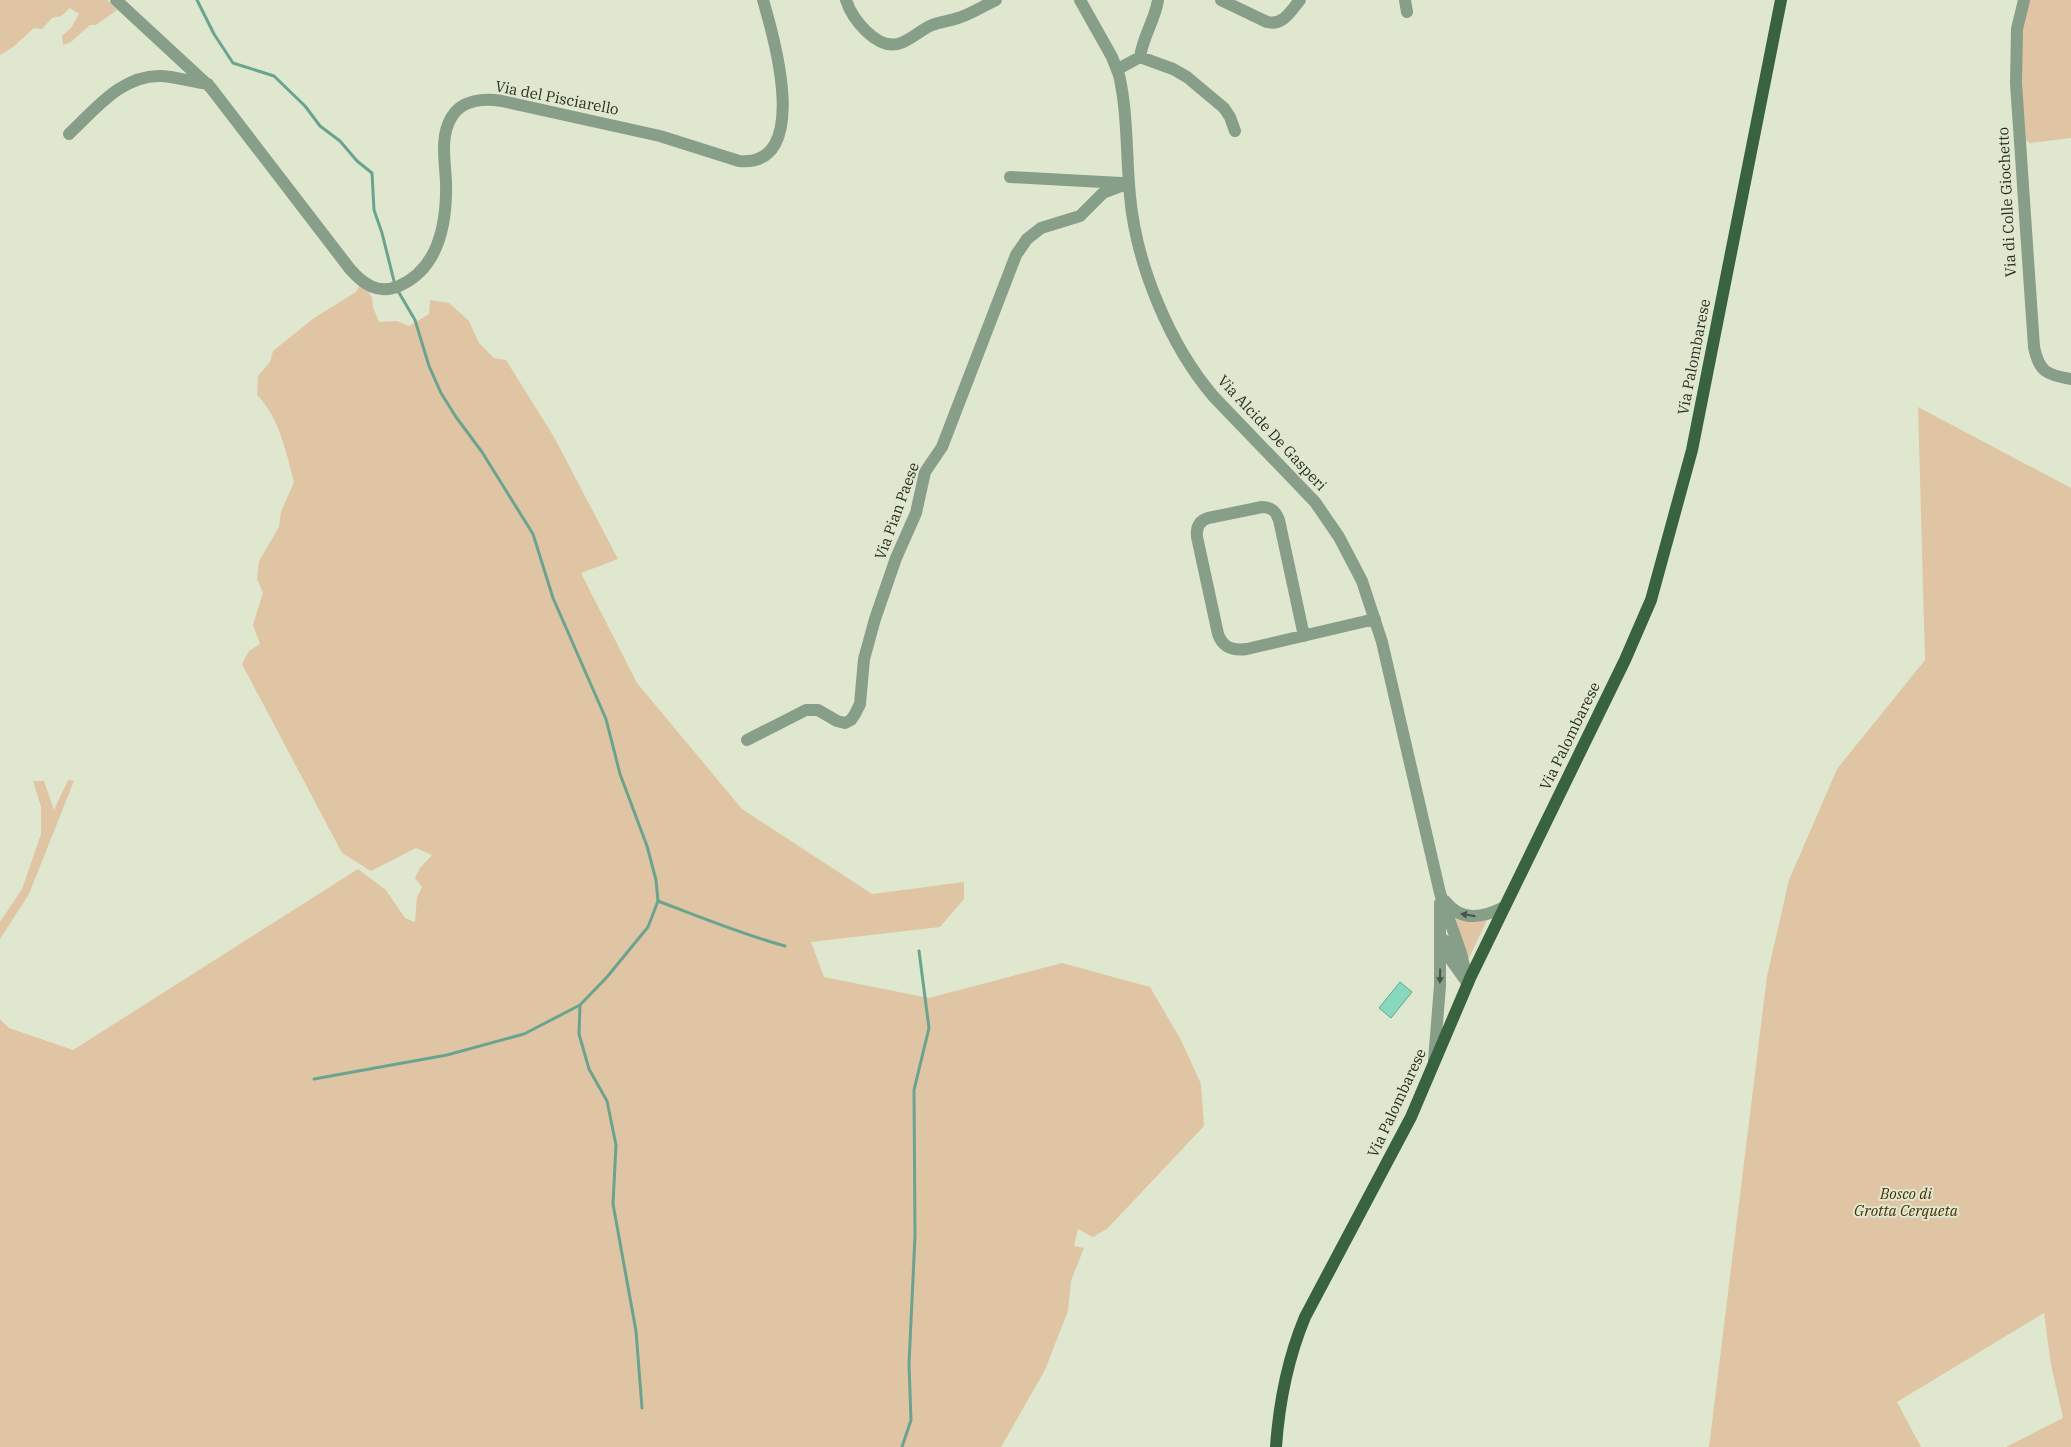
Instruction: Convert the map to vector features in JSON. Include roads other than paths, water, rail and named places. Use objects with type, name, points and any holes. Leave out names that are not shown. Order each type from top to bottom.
[{"type":"main road","name":"Via Palombarese","points":[[1276,1447],[1283,1394],[1302,1324],[1327,1273],[1396,1146],[1434,1066],[1468,983],[1625,660],[1657,582],[1692,450],[1781,0]]},
{"type":"street","name":"Via del Pisciarello","points":[[116,0],[208,84],[357,277],[373,288],[398,286],[424,268],[439,240],[444,224],[446,201],[444,154],[446,133],[453,115],[462,107],[473,102],[492,100],[506,102],[616,126],[667,138],[739,161],[755,161],[766,156],[771,150],[780,128],[784,101],[778,62],[763,0]]},
{"type":"street","points":[[846,0],[863,29],[886,43],[893,44],[903,42],[933,25],[963,16],[996,0]]},
{"type":"street","points":[[1140,57],[1144,37],[1155,14],[1158,0]]},
{"type":"street","points":[[1222,0],[1273,24],[1282,21],[1300,0]]},
{"type":"street","name":"Via di Colle Giochetto","points":[[2024,0],[2017,29],[2016,83],[2034,347],[2038,362],[2045,372],[2071,379]]},
{"type":"street","name":"Via Alcide De Gasperi","points":[[1082,2],[1118,69],[1134,223],[1144,264],[1157,301],[1198,376],[1214,397],[1299,483],[1321,510],[1339,537],[1354,566],[1375,619],[1385,653],[1440,893],[1461,953],[1468,983]]},
{"type":"street","points":[[1118,69],[1140,57],[1173,69],[1188,77],[1224,108],[1230,117],[1235,132]]},
{"type":"street","points":[[69,134],[110,95],[134,80],[158,76],[208,84]]},
{"type":"street","points":[[1010,177],[1129,184]]},
{"type":"street","name":"Via Pian Paese","points":[[747,740],[806,710],[818,710],[842,722],[848,722],[855,714],[860,704],[863,664],[872,628],[896,558],[916,513],[924,474],[944,441],[1016,254],[1027,239],[1040,228],[1080,216],[1104,193],[1129,184]]},
{"type":"street","points":[[1304,636],[1279,520],[1275,512],[1269,508],[1262,507],[1208,518],[1202,521],[1197,528],[1197,537],[1218,634],[1227,647],[1240,650],[1304,636],[1375,619]]},
{"type":"street","name":"Via Alcide De Gasperi","points":[[1440,893],[1452,909],[1466,916],[1482,916],[1504,908]]},
{"type":"street","name":"Via Alcide De Gasperi","points":[[1434,1066],[1440,986],[1440,893]]},
{"type":"street","name":"Via Alcide De Gasperi","points":[[1440,925],[1450,958],[1468,983]]},
{"type":"water","points":[[1400,982],[1412,992],[1391,1018],[1379,1008]]},
{"type":"waterway","points":[[197,0],[214,34],[233,63],[274,76],[305,106],[320,126],[340,141],[357,161],[372,173],[374,210],[382,233],[395,285]]},
{"type":"waterway","points":[[314,1079],[447,1055],[524,1034],[580,1005],[607,977],[648,927],[658,901],[656,880],[647,846],[620,774],[606,719],[553,598],[533,534],[482,452],[441,393],[429,366],[415,320],[398,291]]},
{"type":"waterway","points":[[658,901],[737,931],[785,946]]},
{"type":"waterway","points":[[902,1447],[911,1420],[909,1364],[915,1236],[914,1090],[929,1028],[919,951]]},
{"type":"waterway","points":[[580,1005],[579,1034],[589,1069],[607,1101],[616,1145],[613,1204],[636,1331],[642,1408]]},
{"type":"park label","name":"Bosco di Grotta Cerqueta","points":[[1906,1202]]}]
